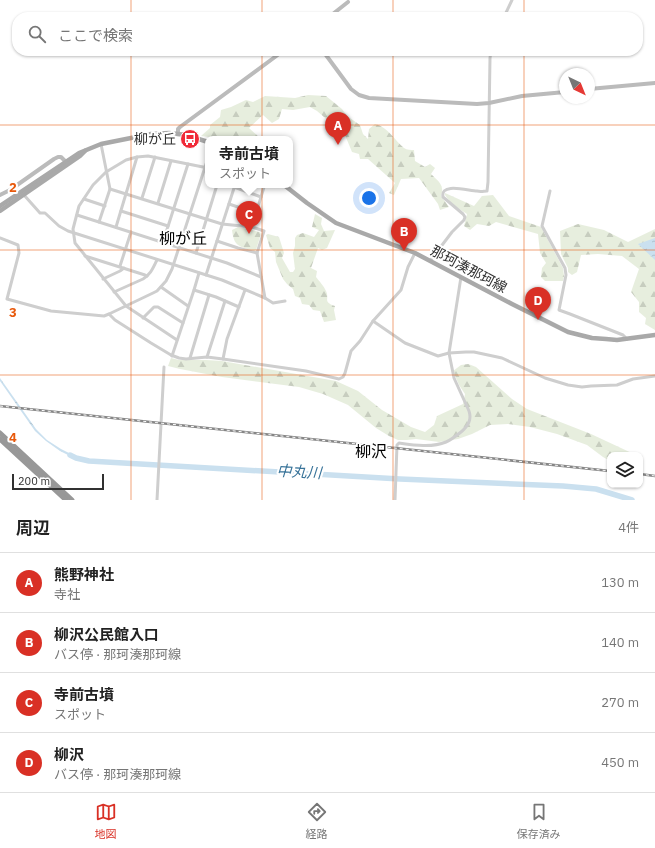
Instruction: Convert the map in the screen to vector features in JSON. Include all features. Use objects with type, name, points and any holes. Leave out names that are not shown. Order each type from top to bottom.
[{"type":"highway","points":[[0,433],[72,500]]},
{"type":"highway","points":[[0,439],[66,500]]},
{"type":"main road","points":[[0,207],[65,161],[79,153],[101,144],[151,134],[169,133],[194,137],[205,141]]},
{"type":"main road","points":[[0,207],[24,195],[80,156],[86,150]]},
{"type":"main road","name":"那珂湊那珂線","points":[[288,188],[336,223],[414,253],[568,332],[592,338],[617,340],[655,335]]},
{"type":"street","points":[[506,12],[512,0]]},
{"type":"street","points":[[335,12],[349,1]]},
{"type":"street","points":[[178,134],[178,129],[180,126],[276,56]]},
{"type":"street","points":[[327,56],[351,89],[364,97],[469,104],[489,103],[522,96],[559,93]]},
{"type":"street","points":[[430,261],[465,217],[443,197],[443,192],[448,188],[488,191],[490,56]]},
{"type":"street","points":[[595,88],[655,83]]},
{"type":"street","points":[[99,222],[110,189],[101,144]]},
{"type":"street","points":[[0,195],[10,190],[54,158],[61,157],[65,161]]},
{"type":"street","points":[[116,228],[137,157]]},
{"type":"street","points":[[178,340],[142,318],[126,306],[75,243],[73,229],[79,206],[97,181],[106,172],[126,160],[137,157],[155,157],[205,168]]},
{"type":"street","points":[[142,198],[155,157]]},
{"type":"street","points":[[158,203],[171,161]]},
{"type":"street","points":[[163,242],[188,164]]},
{"type":"street","points":[[0,238],[18,245],[19,248],[7,298],[51,311],[104,316],[153,293],[161,287],[170,276],[189,214],[205,171]]},
{"type":"street","points":[[196,253],[216,188]]},
{"type":"street","points":[[206,275],[234,188]]},
{"type":"street","points":[[240,188],[261,197]]},
{"type":"street","points":[[252,227],[264,188]]},
{"type":"street","points":[[110,189],[158,203],[207,220],[222,224],[252,227],[264,231],[257,253],[265,298]]},
{"type":"street","points":[[550,191],[542,226],[565,268],[566,275],[559,310],[623,335],[627,339]]},
{"type":"street","points":[[24,195],[40,213],[45,213],[59,226],[74,233],[206,275],[265,298],[273,303],[285,301]]},
{"type":"street","points":[[84,199],[105,206]]},
{"type":"street","points":[[229,204],[256,213]]},
{"type":"street","points":[[121,211],[168,226]]},
{"type":"street","points":[[77,215],[227,263],[261,277]]},
{"type":"street","points":[[103,278],[120,271],[131,232]]},
{"type":"street","points":[[217,241],[257,253]]},
{"type":"street","points":[[109,314],[115,320],[172,356],[179,358],[186,359],[207,357],[223,359],[306,371],[339,379],[345,373],[351,351],[360,341],[373,321],[401,290],[414,253]]},
{"type":"street","points":[[85,256],[147,276]]},
{"type":"street","points":[[114,292],[143,279],[152,270],[157,260]]},
{"type":"street","points":[[172,356],[199,273]]},
{"type":"street","points":[[395,500],[399,443],[436,445],[449,441],[469,424],[471,415],[454,378],[449,353],[461,277]]},
{"type":"street","points":[[161,287],[188,306]]},
{"type":"street","points":[[194,290],[239,307]]},
{"type":"street","points":[[223,359],[227,339],[245,290]]},
{"type":"street","points":[[190,358],[209,295]]},
{"type":"street","points":[[207,357],[225,301]]},
{"type":"street","points":[[142,318],[154,306],[158,307],[183,324]]},
{"type":"street","points":[[373,321],[405,343],[438,356],[449,353],[474,352],[502,358],[546,378],[582,387],[617,385],[633,379],[655,376]]},
{"type":"street","points":[[157,500],[164,367]]},
{"type":"green space","points":[[308,95],[326,96],[342,109],[347,116],[360,125],[363,134],[368,139],[369,129],[375,124],[384,128],[404,148],[414,150],[415,161],[425,167],[430,164],[435,168],[431,174],[440,184],[442,189],[441,196],[449,207],[440,210],[438,204],[419,178],[401,179],[394,195],[389,193],[395,183],[368,159],[360,159],[359,154],[352,152],[345,135],[317,111],[310,107],[293,110],[282,109],[279,119],[272,123],[263,115],[249,128],[258,136],[201,136],[210,128],[210,125],[220,117],[221,110],[246,100],[253,102],[265,96],[295,98]]},
{"type":"green space","points":[[445,193],[474,206],[482,196],[493,195],[509,216],[541,227],[563,268],[563,281],[545,281],[541,277],[542,268],[546,263],[540,253],[538,234],[496,222],[489,226],[477,224],[470,230],[464,226],[467,214],[452,203],[447,198]]},
{"type":"green space","points":[[315,214],[322,218],[321,224],[324,231],[335,230],[327,248],[322,250],[318,248],[311,268],[317,271],[316,277],[326,291],[327,302],[335,306],[334,310],[336,320],[324,322],[320,311],[313,310],[309,305],[302,304],[300,298],[295,296],[293,289],[283,279],[276,262],[275,252],[270,248],[266,235],[268,234],[279,237],[284,253],[282,258],[290,272],[293,272],[295,269],[293,253],[295,238],[297,235],[303,233],[314,237],[319,230],[312,227]]},
{"type":"green space","points":[[578,224],[604,230],[628,242],[655,229],[655,330],[645,324],[646,318],[639,312],[639,302],[631,292],[639,269],[622,256],[598,254],[581,255],[577,272],[572,275],[568,272],[568,268],[561,254],[560,231]]},
{"type":"green space","points":[[238,227],[260,232],[261,234],[256,250],[254,251],[245,248],[236,243],[232,230]]},
{"type":"green space","points":[[171,358],[179,360],[222,361],[336,381],[358,391],[382,410],[411,427],[425,432],[434,425],[437,416],[463,404],[465,394],[453,371],[461,365],[468,364],[476,367],[512,399],[527,409],[591,434],[630,452],[607,452],[607,459],[587,445],[557,434],[530,427],[508,424],[490,425],[458,439],[439,442],[416,439],[398,440],[376,428],[348,405],[323,394],[299,387],[222,377],[168,366]]},
{"type":"water","points":[[655,238],[655,260],[638,244]]},
{"type":"water","points":[[0,378],[36,429],[47,440],[77,457],[76,459],[60,451],[35,431],[0,381]]},
{"type":"waterway","name":"中丸川","points":[[70,455],[89,461],[400,479],[563,486],[596,489],[632,500]]},
{"type":"railway","points":[[0,406],[607,471]]},
{"type":"railway","points":[[643,474],[655,476]]},
{"type":"place","name":"柳が丘","points":[[190,139]]},
{"type":"place","name":"熊野神社","points":[[338,145]]},
{"type":"place","name":"寺前古墳","points":[[249,234]]},
{"type":"place","name":"柳沢公民館入口","points":[[404,251]]},
{"type":"place","name":"柳沢","points":[[538,320]]},
{"type":"district","name":"柳が丘","points":[[183,238]]},
{"type":"district","name":"柳沢","points":[[371,451]]}]
